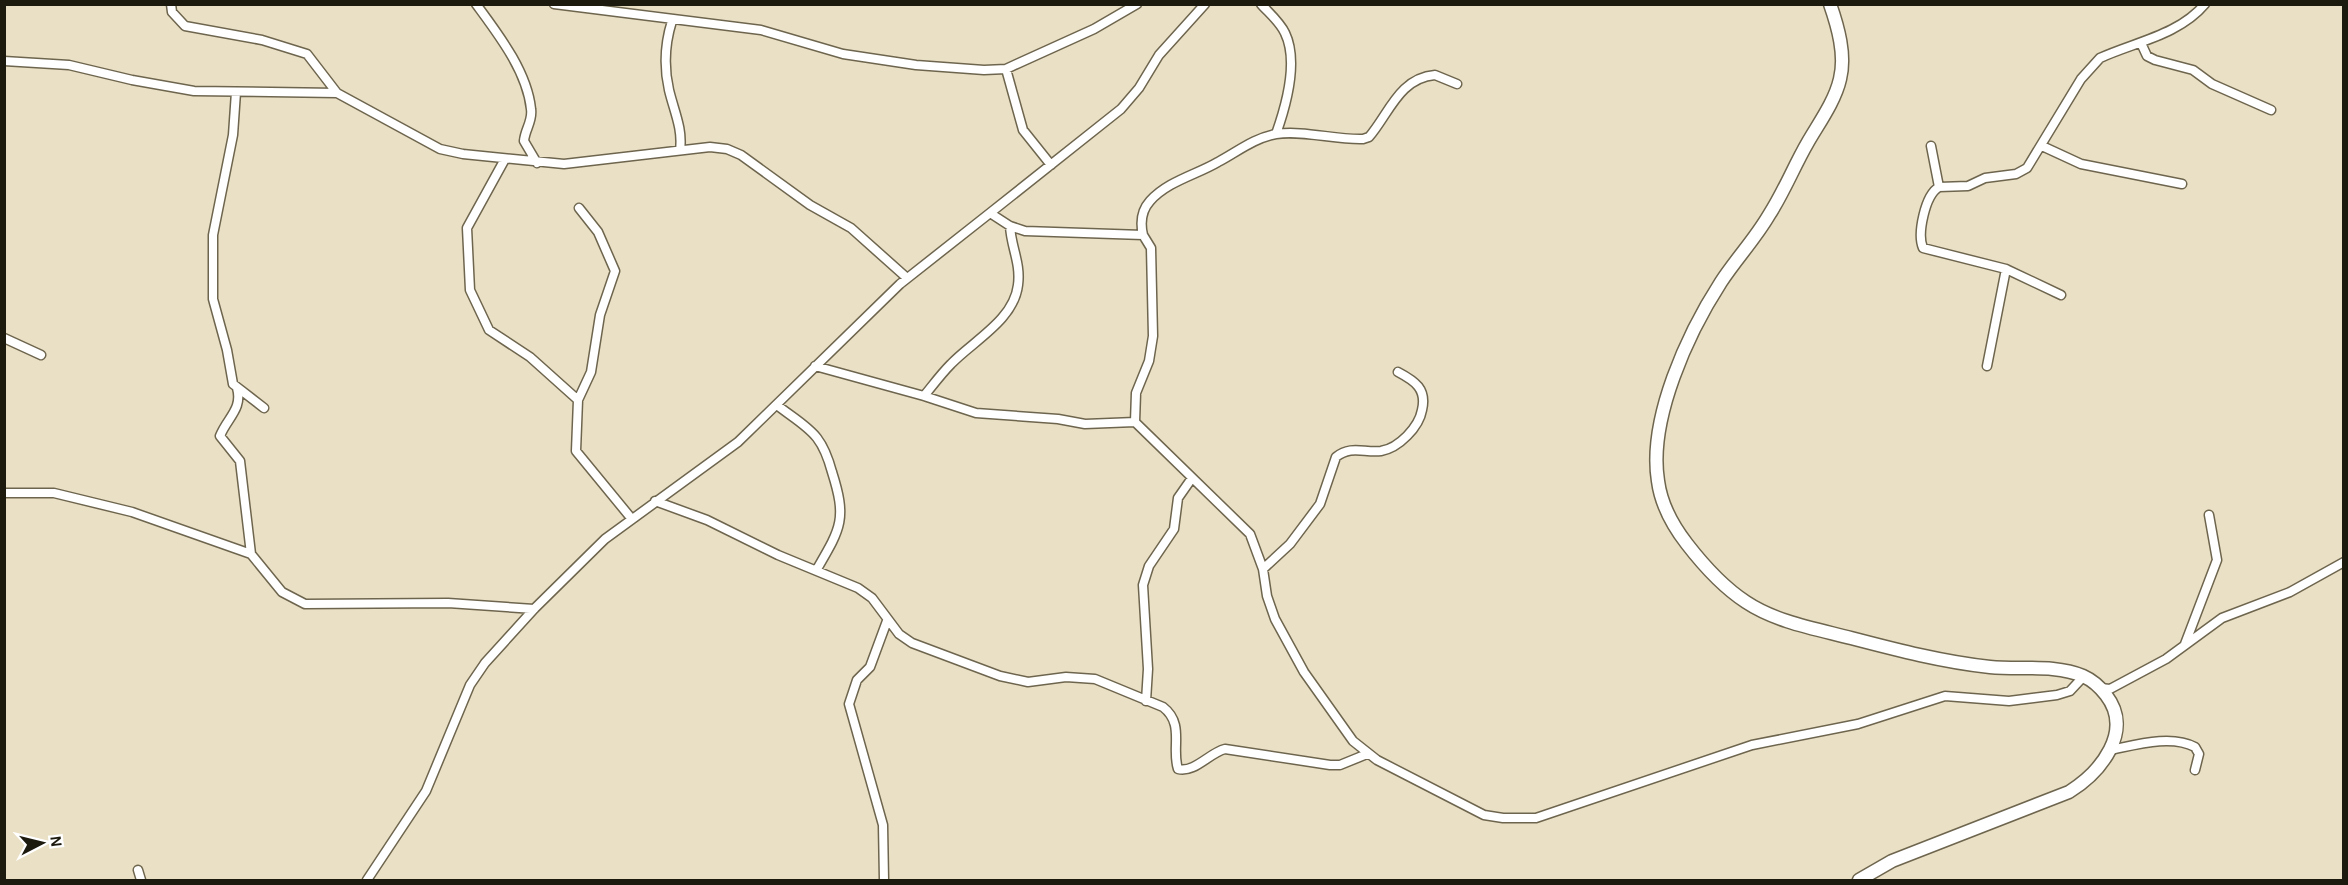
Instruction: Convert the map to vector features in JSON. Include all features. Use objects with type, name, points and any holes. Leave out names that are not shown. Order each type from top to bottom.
[{"type":"main road","points":[[1830,4],[1842,51],[1840,80],[1769,215],[1721,283],[1696,324],[1676,374],[1658,437],[1657,480],[1672,524],[1725,587],[1748,603],[1779,618],[1940,659],[1993,668],[2058,671],[2084,676],[2100,688],[2114,709],[2117,728],[2110,750],[2085,781],[2069,792],[1892,861],[1859,880]]},
{"type":"street","points":[[171,4],[172,12],[184,26],[262,40],[307,54],[337,93],[440,149],[537,163],[599,162],[680,150],[710,147],[728,149],[741,155],[810,205],[851,228],[907,278]]},
{"type":"street","points":[[476,4],[516,64],[531,108],[531,123],[524,141],[537,163]]},
{"type":"street","points":[[554,4],[672,21],[761,30],[843,54],[916,65],[1006,69],[1086,32],[1137,4]]},
{"type":"street","points":[[367,880],[426,791],[470,685],[485,663],[534,609],[580,562],[632,518],[721,457],[907,278],[1120,110],[1139,88],[1159,55],[1205,4]]},
{"type":"street","points":[[1261,4],[1284,31],[1290,51],[1286,97],[1276,134]]},
{"type":"street","points":[[2061,295],[2006,269],[1923,248],[1921,240],[1929,198],[1939,187],[1962,187],[1985,178],[2022,172],[2032,163],[2091,65],[2106,55],[2141,43],[2187,20],[2205,4]]},
{"type":"street","points":[[672,21],[666,45],[666,64],[669,88],[680,130],[680,150]]},
{"type":"street","points":[[2141,43],[2147,56],[2193,70],[2212,84],[2271,110]]},
{"type":"street","points":[[4,61],[69,65],[169,88],[236,92],[337,93]]},
{"type":"street","points":[[1006,69],[1023,130],[1051,165]]},
{"type":"street","points":[[1135,422],[1136,393],[1149,361],[1153,336],[1151,248],[1143,235],[1140,224],[1149,202],[1164,189],[1217,163],[1248,144],[1276,134],[1363,139],[1369,137],[1385,111],[1409,85],[1435,75],[1457,84]]},
{"type":"street","points":[[236,92],[233,135],[213,226],[212,277],[218,321],[227,350],[229,374],[239,396],[236,411],[224,426],[220,436],[240,461],[251,555]]},
{"type":"street","points":[[1931,146],[1939,187]]},
{"type":"street","points":[[2042,146],[2081,164],[2182,184]]},
{"type":"street","points":[[505,159],[468,228],[470,290],[489,330],[530,357],[578,400]]},
{"type":"street","points":[[579,208],[598,232],[615,271],[600,315],[591,372],[578,400],[576,451],[632,518]]},
{"type":"street","points":[[990,213],[1010,226],[1035,232],[1143,235]]},
{"type":"street","points":[[924,396],[952,363],[992,329],[1014,299],[1018,285],[1019,265],[1010,226]]},
{"type":"street","points":[[1987,366],[2006,269]]},
{"type":"street","points":[[4,338],[41,355]]},
{"type":"street","points":[[815,366],[976,413],[1058,419],[1085,424],[1135,422],[1250,534],[1263,569],[1270,608],[1304,672],[1353,741],[1367,754],[1456,803],[1484,815],[1536,818],[1752,745],[1858,724],[1945,696],[1963,695],[2009,702],[2057,695],[2070,691],[2084,676]]},
{"type":"street","points":[[1263,569],[1290,544],[1320,504],[1336,457],[1350,450],[1381,451],[1391,447],[1406,436],[1420,418],[1425,400],[1421,388],[1398,372]]},
{"type":"street","points":[[236,388],[264,408]]},
{"type":"street","points":[[777,405],[817,438],[828,460],[842,502],[836,537],[817,569]]},
{"type":"street","points":[[1146,701],[1148,669],[1143,585],[1149,566],[1174,529],[1178,498],[1192,478]]},
{"type":"street","points":[[4,493],[54,493],[132,513],[251,555],[282,592],[305,604],[437,603],[534,609]]},
{"type":"street","points":[[655,501],[707,520],[778,555],[817,569],[858,588],[872,598],[887,621],[912,643],[1000,676],[1028,682],[1066,677],[1095,679],[1169,712],[1178,740],[1178,769],[1185,771],[1216,751],[1225,749],[1330,765],[1340,765],[1367,754]]},
{"type":"street","points":[[2185,644],[2217,560],[2209,514]]},
{"type":"street","points":[[2100,688],[2110,689],[2166,659],[2222,618],[2290,592],[2343,562]]},
{"type":"street","points":[[884,880],[883,825],[849,704],[857,680],[870,667],[887,621]]},
{"type":"street","points":[[2110,750],[2158,742],[2187,743],[2195,747],[2199,754],[2195,770]]},
{"type":"street","points":[[138,870],[141,880]]}]
